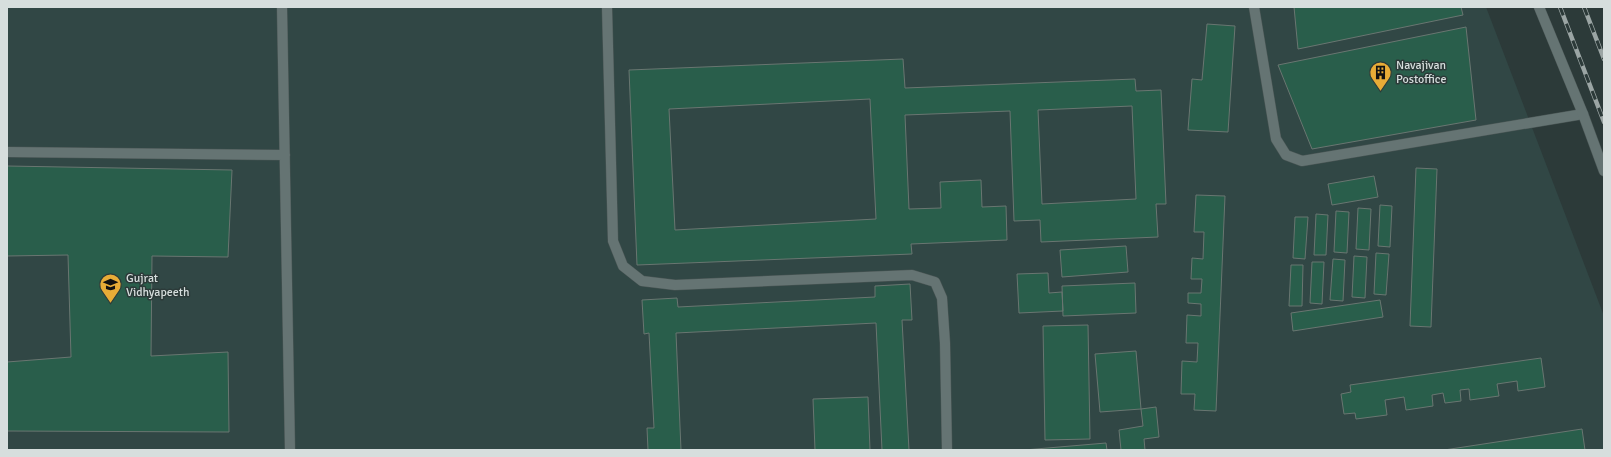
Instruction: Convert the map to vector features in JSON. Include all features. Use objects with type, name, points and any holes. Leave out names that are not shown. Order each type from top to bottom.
[{"type":"street","points":[[282,7],[290,450]]},
{"type":"street","points":[[607,7],[613,241],[623,266],[642,281],[675,285],[912,275],[935,282],[942,298],[945,344],[947,450]]},
{"type":"street","points":[[1254,7],[1276,139],[1286,155],[1302,161],[1583,114]]},
{"type":"street","points":[[1539,7],[1583,114],[1604,171]]},
{"type":"street","points":[[7,152],[285,155]]},
{"type":"shaded area","points":[[7,7],[1486,7],[1604,316],[1604,450],[7,450]]},
{"type":"building","points":[[1294,7],[1461,7],[1463,15],[1298,49]]},
{"type":"building","points":[[1207,24],[1235,26],[1228,132],[1188,130],[1192,79],[1202,80]]},
{"type":"building","name":"Navajivan Postoffice","points":[[1466,27],[1476,120],[1312,149],[1278,65]]},
{"type":"building","points":[[903,59],[905,88],[1135,79],[1136,91],[1161,90],[1166,204],[1156,204],[1158,237],[1041,242],[1040,220],[1014,221],[1010,111],[905,115],[909,209],[941,208],[940,182],[981,180],[982,207],[1006,206],[1007,240],[911,244],[912,254],[637,265],[629,70]],"holes":[[[870,99],[876,219],[675,230],[669,109]],[[1132,106],[1136,199],[1042,204],[1038,110]]]},
{"type":"building","name":"Gujrat Vidhyapeeth","points":[[7,166],[232,170],[228,257],[152,256],[151,356],[228,352],[229,432],[7,431],[7,362],[71,357],[68,255],[7,256]]},
{"type":"building","points":[[1416,168],[1437,169],[1431,327],[1410,326]]},
{"type":"building","points":[[1374,176],[1378,197],[1332,205],[1328,184]]},
{"type":"building","points":[[1196,195],[1225,196],[1216,411],[1194,410],[1195,394],[1181,394],[1182,361],[1197,362],[1198,343],[1186,343],[1187,315],[1201,316],[1201,304],[1188,303],[1188,293],[1201,293],[1202,279],[1191,279],[1192,258],[1203,259],[1204,232],[1194,232]]},
{"type":"building","points":[[1380,205],[1392,206],[1390,247],[1378,246]]},
{"type":"building","points":[[1358,208],[1371,209],[1369,250],[1356,249]]},
{"type":"building","points":[[1336,211],[1349,212],[1347,253],[1334,252]]},
{"type":"building","points":[[1316,214],[1328,215],[1326,255],[1314,255]]},
{"type":"building","points":[[1295,217],[1308,217],[1305,259],[1293,258]]},
{"type":"building","points":[[1126,246],[1128,272],[1062,277],[1060,250]]},
{"type":"building","points":[[1376,253],[1389,254],[1386,295],[1374,294]]},
{"type":"building","points":[[1354,256],[1367,257],[1365,298],[1352,297]]},
{"type":"building","points":[[1333,259],[1345,260],[1343,301],[1330,300]]},
{"type":"building","points":[[1312,262],[1324,262],[1322,304],[1310,303]]},
{"type":"building","points":[[1291,265],[1303,265],[1302,306],[1289,306]]},
{"type":"building","points":[[1048,273],[1049,293],[1062,292],[1063,311],[1019,313],[1017,274]]},
{"type":"building","points":[[1135,283],[1136,313],[1063,316],[1062,286]]},
{"type":"building","points":[[910,284],[912,320],[902,320],[909,450],[882,450],[876,323],[676,333],[681,450],[648,450],[647,428],[654,428],[649,333],[644,334],[642,300],[677,298],[678,307],[875,297],[875,286]]},
{"type":"building","points":[[1380,300],[1383,317],[1293,331],[1291,313]]},
{"type":"building","points":[[1088,325],[1090,439],[1045,440],[1043,326]]},
{"type":"building","points":[[1136,351],[1141,409],[1100,412],[1095,354]]},
{"type":"building","points":[[1541,358],[1545,387],[1518,391],[1517,381],[1497,384],[1499,396],[1470,400],[1469,389],[1460,390],[1461,401],[1445,403],[1443,393],[1432,395],[1433,406],[1406,410],[1404,397],[1385,400],[1387,415],[1356,419],[1355,413],[1344,414],[1341,394],[1351,392],[1350,385]]},
{"type":"building","points":[[868,397],[870,450],[815,450],[813,399]]},
{"type":"building","points":[[1156,407],[1159,437],[1144,439],[1145,450],[1121,450],[1119,430],[1143,426],[1141,409]]},
{"type":"building","points":[[1582,429],[1585,450],[1444,450]]},
{"type":"building","points":[[1106,443],[1107,450],[1024,450]]},
{"type":"railway","points":[[1560,7],[1604,122]]},
{"type":"railway","points":[[1584,7],[1604,59]]},
{"type":"place","name":"Navajivan Postoffice","points":[[1381,92]]},
{"type":"place","name":"Gujrat Vidhyapeeth","points":[[111,304]]}]
